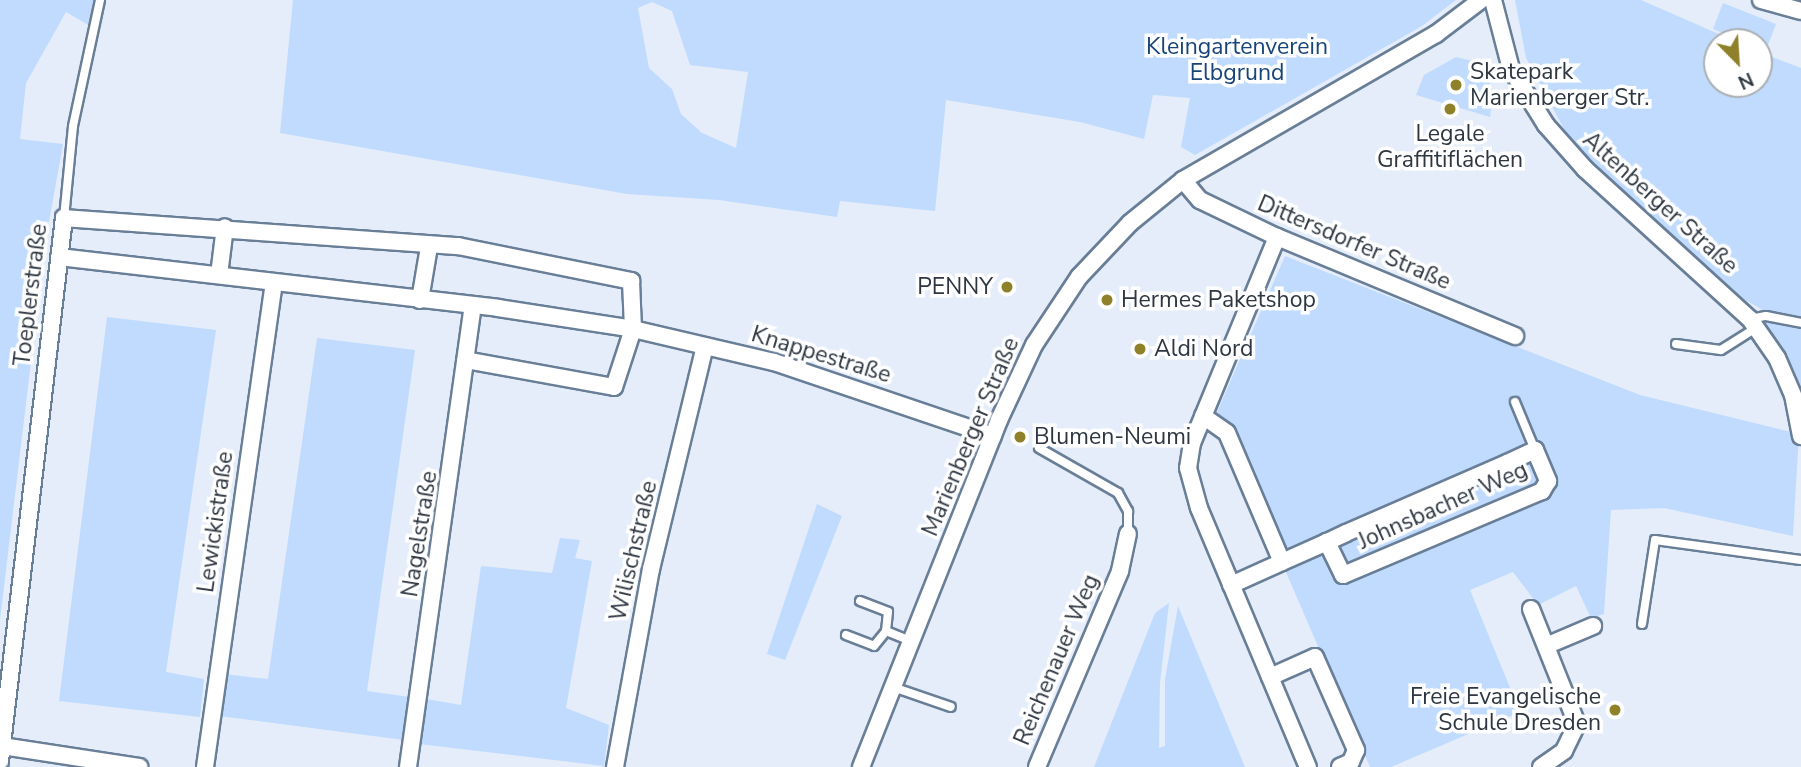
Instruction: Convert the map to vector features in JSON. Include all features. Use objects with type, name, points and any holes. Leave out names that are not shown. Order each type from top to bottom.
[{"type":"street","name":"Marienberger Straße","points":[[861,767],[993,436],[1034,345],[1079,277],[1114,238],[1183,180],[1436,34],[1481,0]]},
{"type":"street","name":"Altenberger Straße","points":[[1493,0],[1511,69],[1546,125],[1585,169],[1753,323],[1777,358],[1793,395],[1801,436]]},
{"type":"street","points":[[1761,0],[1791,7]]},
{"type":"street","name":"Dittersdorfer Straße","points":[[1183,180],[1200,200],[1277,237],[1515,336]]},
{"type":"street","points":[[64,218],[225,228],[429,247],[458,246],[631,281],[632,329],[614,387],[465,360]]},
{"type":"street","name":"Toeplerstraße","points":[[1,753],[64,218]]},
{"type":"street","points":[[219,275],[225,228]]},
{"type":"street","points":[[1277,237],[1203,415],[1189,454],[1189,478],[1308,767]]},
{"type":"street","points":[[420,300],[429,247]]},
{"type":"street","name":"Knappestraße","points":[[59,257],[473,306],[632,329],[831,379],[993,436]]},
{"type":"street","name":"Lewickistraße","points":[[205,767],[274,283]]},
{"type":"street","name":"Nagelstraße","points":[[408,767],[473,306]]},
{"type":"street","name":"Wilischstraße","points":[[615,767],[651,569],[705,346]]},
{"type":"street","points":[[1203,415],[1227,433],[1282,562]]},
{"type":"street","name":"Johnsbacher Weg","points":[[1231,585],[1327,542],[1535,450],[1548,481],[1542,491],[1343,575],[1327,542]]},
{"type":"street","name":"Reichenauer Weg","points":[[1037,767],[1124,569],[1128,534]]},
{"type":"street","points":[[1531,609],[1548,645],[1577,724],[1564,751],[1541,767]]},
{"type":"street","points":[[1548,645],[1593,626]]},
{"type":"street","points":[[1270,677],[1315,657],[1356,750],[1351,762],[1340,767]]},
{"type":"street","points":[[1,753],[139,767]]},
{"type":"lane","name":"Toeplerstraße","points":[[64,218],[73,126],[100,0]]},
{"type":"lane","points":[[1676,344],[1721,350],[1753,323],[1766,316],[1801,323]]},
{"type":"lane","points":[[1515,402],[1535,450]]},
{"type":"lane","name":"Reichenauer Weg","points":[[1039,448],[1118,493],[1128,511],[1128,534]]},
{"type":"lane","points":[[1642,624],[1655,540],[1801,559]]},
{"type":"lane","points":[[846,635],[874,646],[886,631],[888,611],[860,601]]},
{"type":"lane","points":[[886,631],[911,641]]},
{"type":"lane","points":[[893,687],[951,708]]},
{"type":"green space","points":[[0,0],[95,0],[90,26],[66,12],[26,83],[20,139],[63,144],[49,222],[39,221],[34,243],[45,245],[0,620]]},
{"type":"green space","name":"Kleingartenverein Elbgrund","points":[[293,0],[1456,0],[1422,26],[1195,155],[1181,147],[1190,98],[1153,95],[1144,139],[1080,122],[946,100],[935,211],[840,201],[837,217],[719,200],[627,194],[280,133]],"holes":[[[652,2],[672,11],[690,65],[748,72],[736,148],[702,133],[681,114],[672,89],[649,68],[638,8]]]},
{"type":"green space","points":[[1515,0],[1641,0],[1705,28],[1703,98],[1773,98],[1773,57],[1801,68],[1801,396],[1766,326],[1766,312],[1735,294],[1626,198],[1565,131],[1526,58]]},
{"type":"green space","points":[[1723,3],[1776,24],[1773,32],[1773,28],[1713,28]]},
{"type":"green space","name":"Skatepark Marienberger Str.","points":[[1456,57],[1472,61],[1488,76],[1493,94],[1490,117],[1416,95],[1424,75]]},
{"type":"green space","points":[[1285,256],[1640,395],[1799,434],[1793,536],[1664,508],[1611,510],[1604,614],[1591,618],[1576,586],[1538,605],[1513,572],[1470,590],[1520,712],[1391,767],[1370,767],[1217,412]]},
{"type":"green space","points":[[107,317],[216,330],[166,672],[204,679],[200,717],[59,701]]},
{"type":"green space","points":[[317,338],[415,350],[367,691],[410,697],[404,740],[219,716],[224,674],[268,679]]},
{"type":"green space","points":[[817,504],[842,516],[785,660],[767,654]]},
{"type":"green space","points":[[560,538],[580,540],[575,558],[592,561],[566,708],[609,725],[604,766],[419,744],[426,699],[461,705],[481,566],[552,573]]},
{"type":"green space","points":[[1169,603],[1160,683],[1159,748],[1165,746],[1165,679],[1178,606],[1245,767],[1094,767],[1155,613]]},
{"type":"place","name":"Skatepark Marienberger Str.","points":[[1456,85]]},
{"type":"place","name":"Legale Graffitiflächen","points":[[1450,109]]},
{"type":"place","name":"PENNY","points":[[1007,287]]},
{"type":"place","name":"Hermes Paketshop","points":[[1107,300]]},
{"type":"place","name":"Aldi Nord","points":[[1140,349]]},
{"type":"place","name":"Blumen-Neumi","points":[[1020,437]]},
{"type":"place","name":"Freie Evangelische Schule Dresden","points":[[1615,710]]}]
